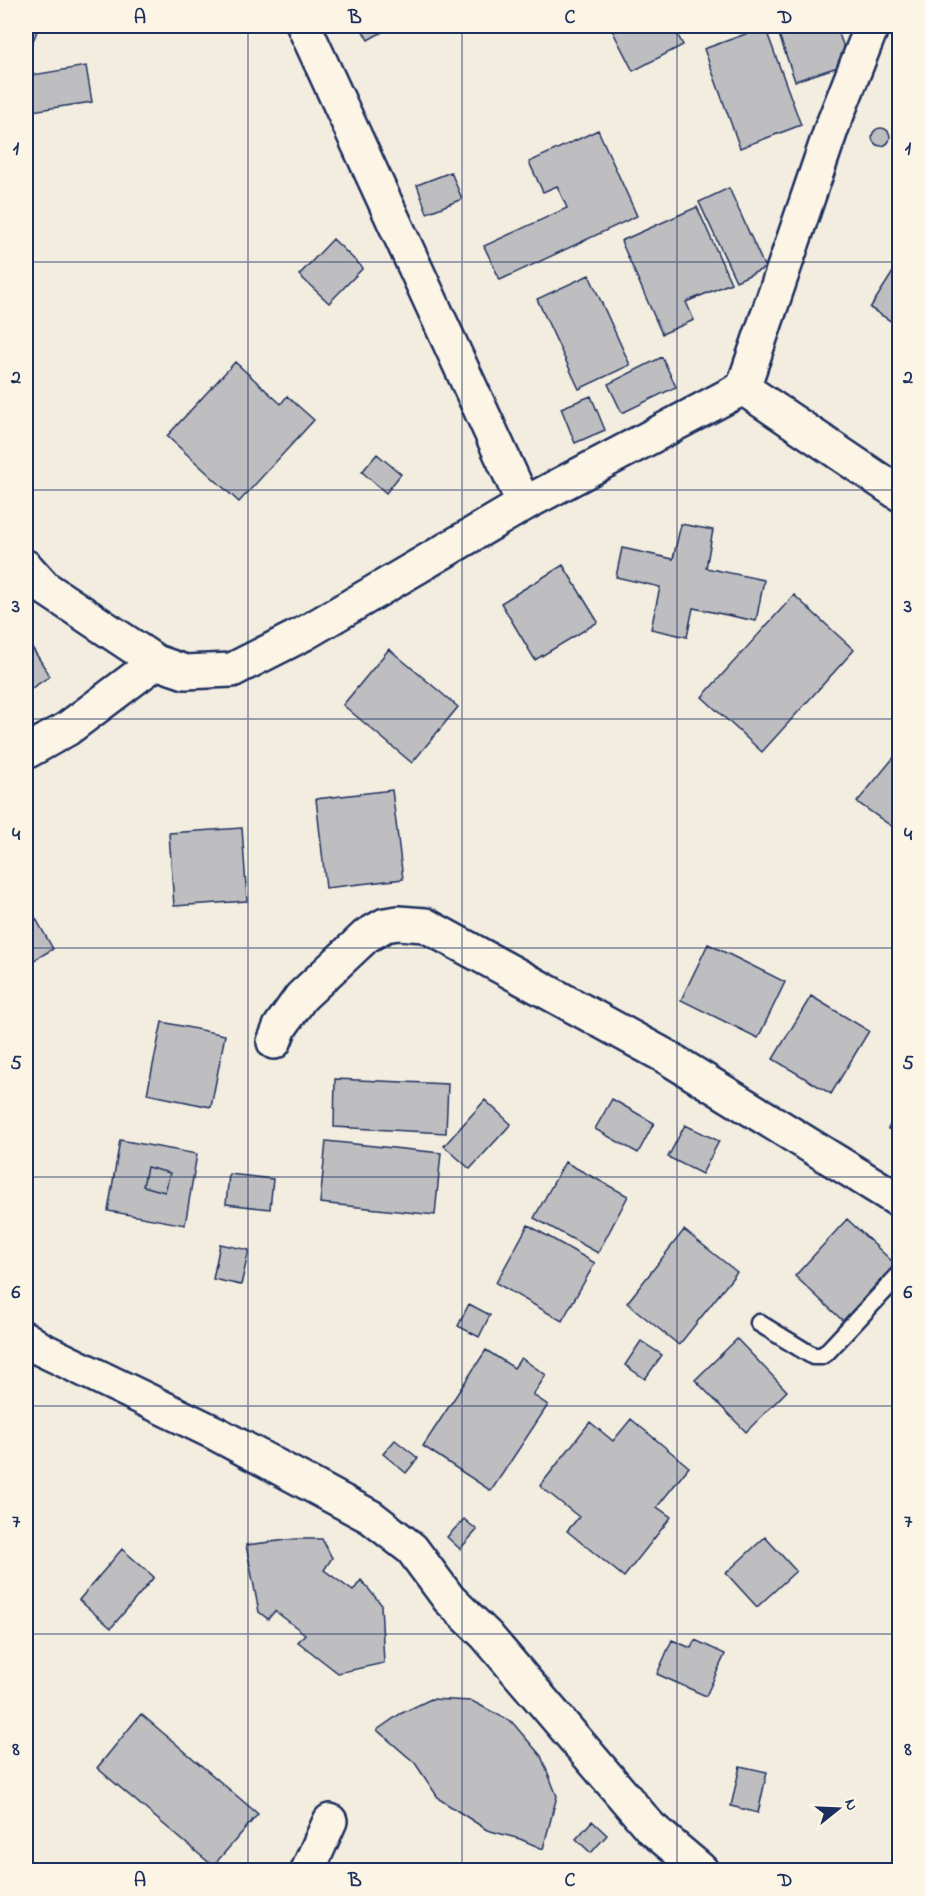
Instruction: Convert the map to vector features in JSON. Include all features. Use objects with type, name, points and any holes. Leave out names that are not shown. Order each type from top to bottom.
[{"type":"street","points":[[304,26],[524,504]]},
{"type":"street","points":[[26,567],[45,588],[156,662],[185,672],[232,670],[305,633],[524,504],[743,388],[832,127],[872,26]]},
{"type":"street","points":[[743,388],[900,494]]},
{"type":"street","points":[[26,753],[67,729],[156,662]]},
{"type":"street","points":[[274,1042],[280,1027],[301,998],[366,936],[385,925],[398,923],[424,925],[665,1056],[900,1201]]},
{"type":"street","points":[[26,1339],[215,1433],[371,1516],[412,1549],[449,1599],[486,1635],[650,1827],[701,1870]]},
{"type":"street","points":[[308,1870],[330,1821]]},
{"type":"lane","points":[[759,1323],[813,1356],[820,1356],[826,1353],[900,1274]]},
{"type":"building","points":[[26,26],[39,26],[29,51],[26,50]]},
{"type":"building","points":[[360,26],[393,26],[368,40]]},
{"type":"building","points":[[610,26],[673,26],[683,45],[633,71]]},
{"type":"building","points":[[776,26],[836,26],[850,63],[795,81]]},
{"type":"building","points":[[765,27],[801,125],[740,148],[704,49]]},
{"type":"building","points":[[86,66],[92,102],[32,111],[27,76]]},
{"type":"building","points":[[881,128],[889,133],[890,137],[885,145],[881,146],[873,141],[872,137],[877,129]]},
{"type":"building","points":[[598,130],[637,216],[500,280],[484,246],[567,208],[557,186],[543,192],[529,162]]},
{"type":"building","points":[[451,172],[462,199],[427,213],[417,185]]},
{"type":"building","points":[[729,188],[765,268],[736,281],[699,202]]},
{"type":"building","points":[[697,207],[731,283],[686,302],[694,320],[662,334],[621,241]]},
{"type":"building","points":[[333,239],[363,268],[329,303],[299,275]]},
{"type":"building","points":[[900,261],[900,327],[870,308]]},
{"type":"building","points":[[589,275],[630,365],[579,389],[537,299]]},
{"type":"building","points":[[662,357],[676,387],[622,413],[608,384]]},
{"type":"building","points":[[235,362],[281,404],[287,396],[314,420],[239,502],[167,436]]},
{"type":"building","points":[[591,396],[605,430],[575,443],[561,408]]},
{"type":"building","points":[[377,454],[401,474],[386,493],[362,472]]},
{"type":"building","points":[[681,524],[713,530],[706,568],[764,580],[756,621],[693,608],[687,637],[651,629],[660,587],[616,577],[622,548],[673,559]]},
{"type":"building","points":[[563,565],[598,622],[535,660],[501,603]]},
{"type":"building","points":[[794,595],[854,650],[762,752],[702,697]]},
{"type":"building","points":[[26,638],[50,676],[26,692]]},
{"type":"building","points":[[389,649],[458,707],[412,763],[343,705]]},
{"type":"building","points":[[900,750],[900,832],[857,802]]},
{"type":"building","points":[[392,790],[403,879],[326,888],[316,799]]},
{"type":"building","points":[[242,828],[247,901],[174,906],[169,833]]},
{"type":"building","points":[[26,901],[53,949],[26,965]]},
{"type":"building","points":[[708,944],[785,982],[758,1038],[681,1000]]},
{"type":"building","points":[[811,996],[869,1031],[831,1094],[773,1059]]},
{"type":"building","points":[[162,1022],[225,1035],[211,1107],[147,1094]]},
{"type":"building","points":[[335,1079],[448,1084],[446,1133],[334,1127]]},
{"type":"building","points":[[612,1099],[654,1123],[638,1153],[595,1129]]},
{"type":"building","points":[[485,1100],[511,1124],[470,1169],[444,1146]]},
{"type":"building","points":[[900,1107],[900,1134],[888,1129]]},
{"type":"building","points":[[685,1125],[719,1141],[702,1174],[668,1157]]},
{"type":"building","points":[[120,1140],[197,1154],[185,1225],[108,1211]],"holes":[[[147,1167],[170,1173],[165,1192],[143,1186]]]},
{"type":"building","points":[[326,1141],[441,1153],[435,1215],[320,1203]]},
{"type":"building","points":[[565,1162],[628,1196],[598,1253],[534,1218]]},
{"type":"building","points":[[147,1167],[170,1173],[165,1192],[143,1186]]},
{"type":"building","points":[[229,1174],[273,1179],[270,1209],[226,1204]]},
{"type":"building","points":[[847,1219],[895,1264],[843,1321],[795,1276]]},
{"type":"building","points":[[528,1225],[595,1263],[562,1321],[496,1283]]},
{"type":"building","points":[[684,1230],[737,1272],[679,1345],[627,1303]]},
{"type":"building","points":[[220,1244],[249,1250],[241,1285],[213,1279]]},
{"type":"building","points":[[469,1304],[490,1315],[479,1337],[458,1326]]},
{"type":"building","points":[[737,1339],[787,1391],[746,1432],[695,1380]]},
{"type":"building","points":[[641,1341],[662,1355],[645,1379],[625,1365]]},
{"type":"building","points":[[486,1350],[514,1368],[521,1358],[546,1375],[533,1395],[548,1405],[491,1491],[423,1446]]},
{"type":"building","points":[[631,1419],[689,1467],[657,1507],[671,1517],[624,1577],[567,1531],[579,1517],[540,1486],[590,1422],[613,1441]]},
{"type":"building","points":[[395,1440],[418,1458],[406,1473],[383,1454]]},
{"type":"building","points":[[464,1519],[477,1530],[460,1549],[447,1537]]},
{"type":"building","points":[[765,1537],[796,1571],[757,1607],[726,1573]]},
{"type":"building","points":[[295,1539],[322,1539],[332,1558],[324,1570],[353,1591],[361,1580],[381,1604],[384,1663],[338,1673],[298,1642],[305,1634],[275,1611],[268,1619],[259,1612],[246,1545]]},
{"type":"building","points":[[122,1549],[154,1577],[111,1628],[79,1600]]},
{"type":"building","points":[[672,1640],[691,1648],[695,1640],[725,1654],[706,1696],[657,1674]]},
{"type":"building","points":[[431,1699],[472,1701],[512,1722],[541,1756],[557,1796],[543,1849],[520,1839],[487,1830],[439,1799],[415,1763],[377,1730],[400,1714]]},
{"type":"building","points":[[141,1714],[258,1814],[213,1866],[97,1768]]},
{"type":"building","points":[[740,1766],[767,1772],[758,1813],[731,1806]]},
{"type":"building","points":[[592,1821],[607,1835],[591,1853],[576,1839]]}]
